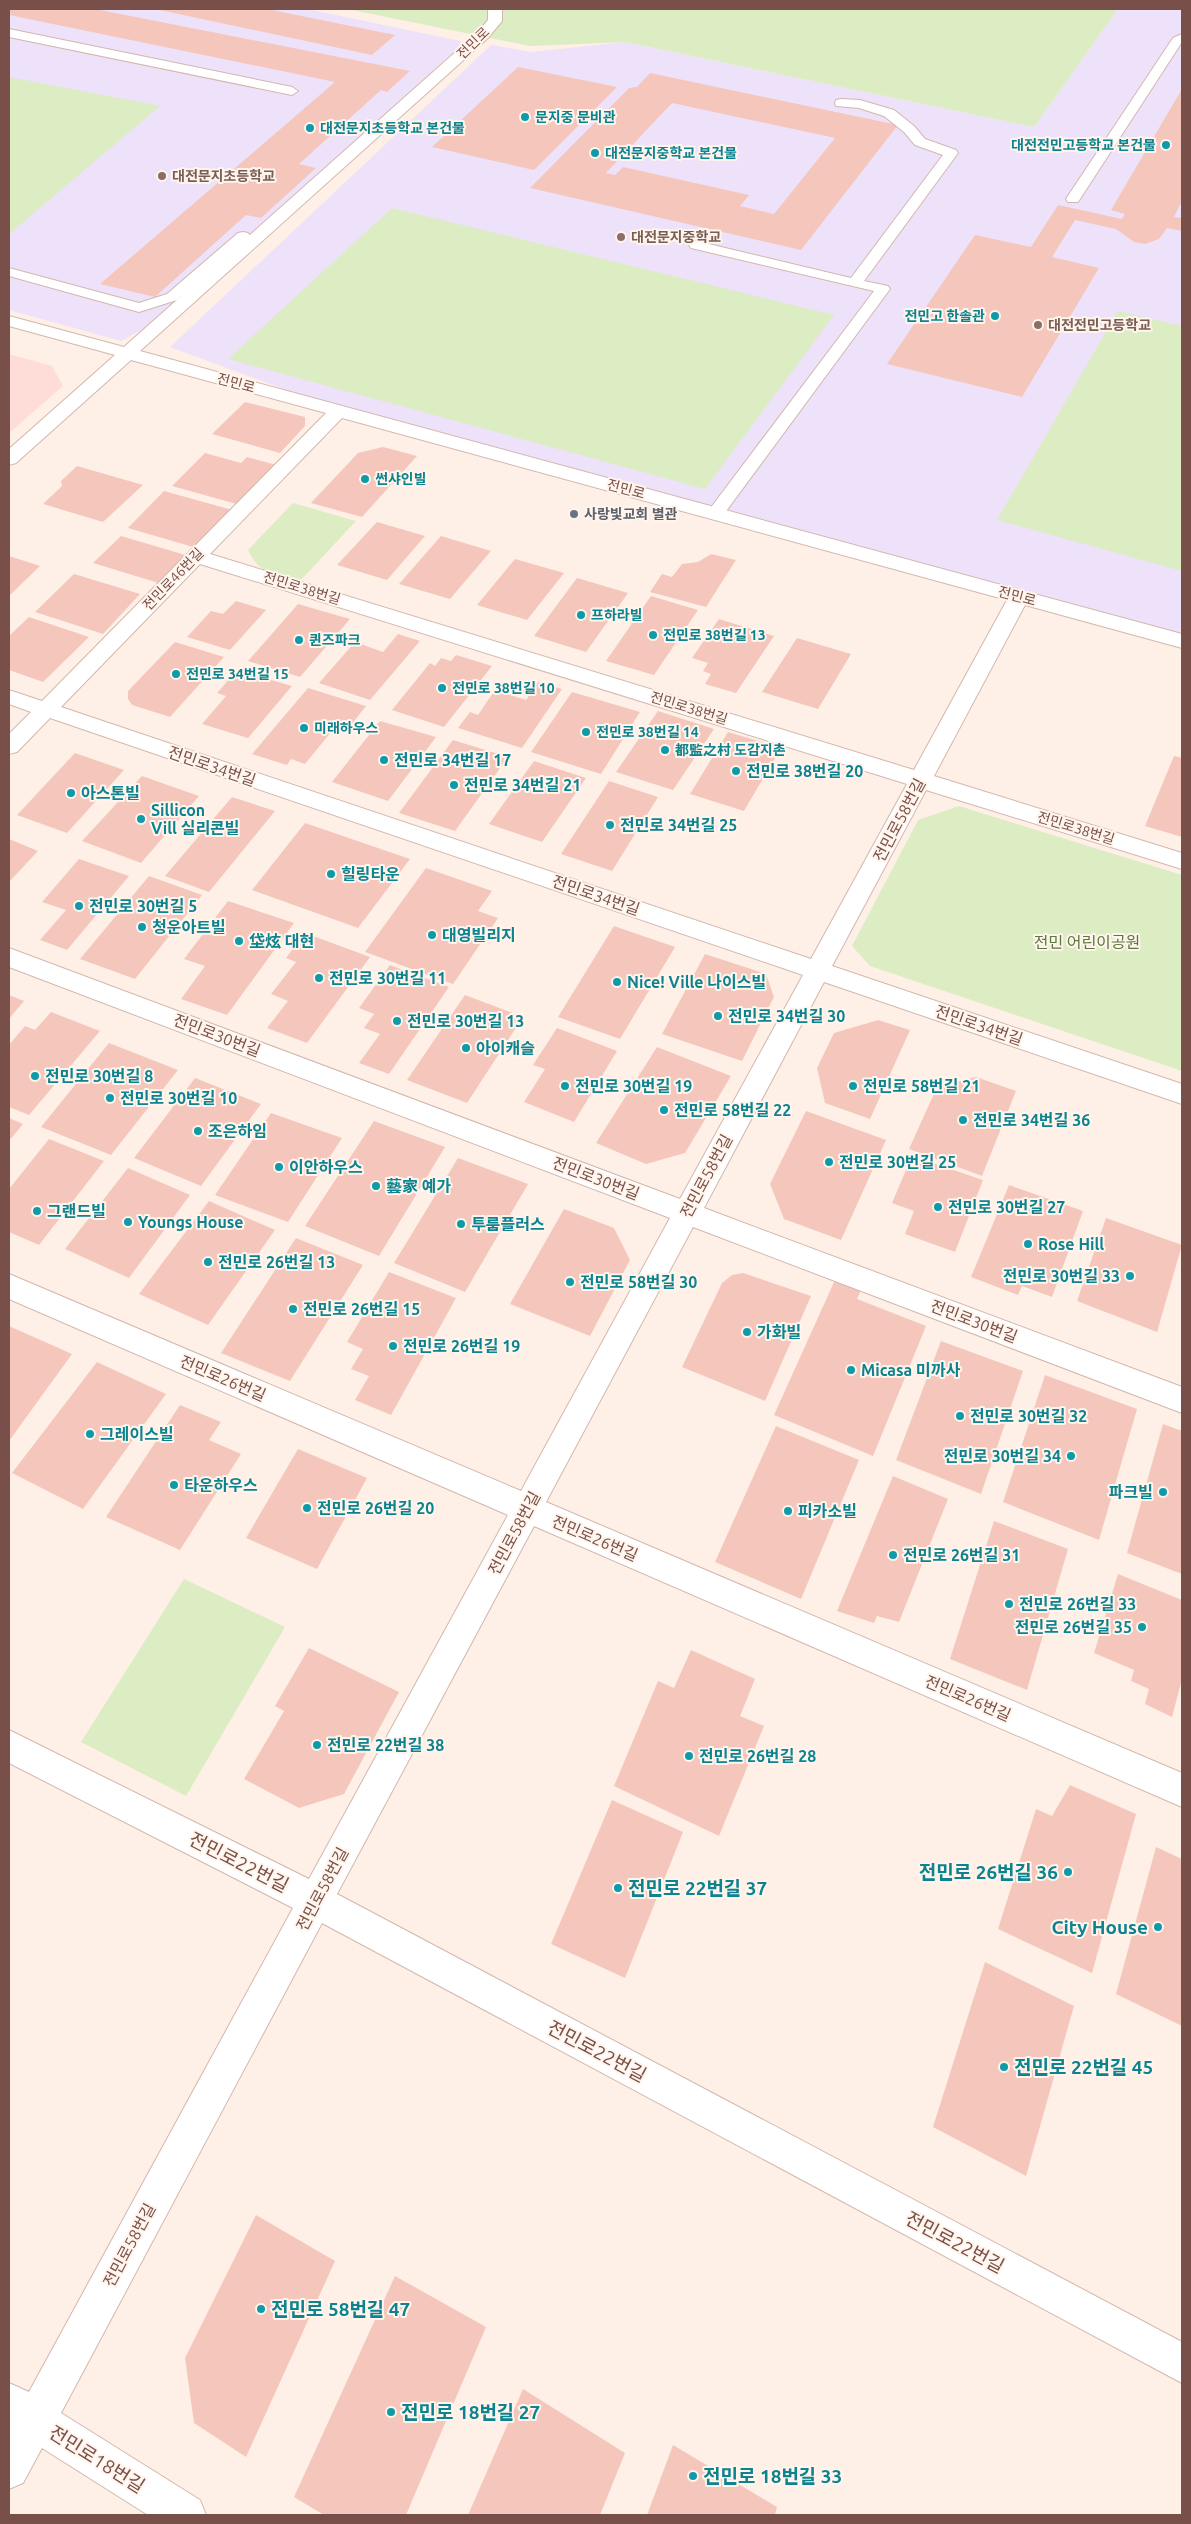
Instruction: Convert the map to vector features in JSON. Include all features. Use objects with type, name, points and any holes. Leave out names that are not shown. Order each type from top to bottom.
[{"type":"street","name":"전민로","points":[[9,459],[483,35],[494,21],[494,9]]},
{"type":"street","name":"전민로","points":[[9,321],[1182,641]]},
{"type":"street","name":"전민로46번길","points":[[9,747],[338,411]]},
{"type":"street","name":"전민로38번길","points":[[196,556],[1182,860]]},
{"type":"street","name":"전민로58번길","points":[[9,2469],[22,2412],[315,1901],[1019,596]]},
{"type":"street","name":"전민로34번길","points":[[9,697],[1182,1094]]},
{"type":"street","name":"전민로30번길","points":[[9,957],[1182,1400]]},
{"type":"street","name":"전민로26번길","points":[[9,1286],[1182,1790]]},
{"type":"street","name":"전민로22번길","points":[[9,1746],[315,1901],[1182,2363]]},
{"type":"street","name":"전민로18번길","points":[[22,2412],[184,2515]]},
{"type":"lane","points":[[9,33],[292,91]]},
{"type":"lane","points":[[1073,199],[1179,38],[1182,38]]},
{"type":"lane","points":[[841,103],[860,104],[889,113],[909,128],[920,142],[951,153],[855,283]]},
{"type":"lane","points":[[9,272],[139,308],[172,297],[243,236]]},
{"type":"lane","points":[[696,245],[883,289],[715,514]]},
{"type":"shaded area","name":"대전문지초등학교","points":[[9,9],[307,9],[465,42],[147,327],[121,341],[9,310]]},
{"type":"shaded area","name":"대전문지중학교","points":[[1118,9],[1182,9],[1182,641],[335,408],[170,347],[491,45],[532,52],[624,42],[1034,127]]},
{"type":"shaded area","points":[[9,354],[52,366],[63,386],[9,433]]},
{"type":"green space","points":[[347,9],[1118,9],[1034,127],[625,42],[530,46]]},
{"type":"green space","points":[[9,77],[160,106],[9,234]]},
{"type":"green space","points":[[392,208],[834,315],[705,489],[228,359]]},
{"type":"green space","points":[[1118,311],[1182,326],[1182,571],[997,520]]},
{"type":"green space","points":[[293,503],[356,521],[299,582],[275,575],[263,569],[248,550]]},
{"type":"green space","name":"전민 어린이공원","points":[[959,806],[1182,875],[1182,1071],[870,966],[852,946],[918,820]]},
{"type":"green space","points":[[184,1579],[285,1627],[186,1796],[81,1742]]},
{"type":"building","name":"대전문지초등학교 본건물","points":[[9,9],[95,9],[410,71],[387,92],[381,90],[299,164],[316,168],[261,218],[246,215],[155,297],[100,284],[335,82],[9,15]]},
{"type":"building","points":[[155,9],[267,9],[395,35],[372,55]]},
{"type":"building","name":"문지중 문비관","points":[[518,67],[617,87],[534,170],[432,147]]},
{"type":"building","name":"대전문지중학교 본건물","points":[[650,73],[898,125],[801,250],[530,188],[629,88],[637,87]],"holes":[[[672,103],[835,138],[774,214],[740,206],[749,195],[623,167],[615,175],[606,173]]]},
{"type":"building","name":"전민고 한솔관","points":[[1182,89],[1182,201],[1174,217],[1182,218],[1182,231],[1167,228],[1159,239],[1145,244],[1134,242],[1116,229],[1075,220],[1052,257],[1099,268],[1022,397],[887,364],[975,235],[1031,247],[1058,205],[1122,219],[1125,214],[1111,210]]},
{"type":"building","points":[[245,402],[305,417],[305,426],[280,453],[212,434]]},
{"type":"building","name":"썬샤인빌","points":[[383,447],[417,456],[362,517],[311,503],[358,453]]},
{"type":"building","points":[[205,453],[241,463],[247,457],[284,467],[240,505],[172,486]]},
{"type":"building","points":[[77,466],[143,485],[103,522],[43,504],[62,486],[61,481]]},
{"type":"building","points":[[164,491],[236,511],[200,549],[128,528]]},
{"type":"building","points":[[377,522],[425,536],[387,580],[337,565]]},
{"type":"building","points":[[121,536],[189,556],[162,584],[93,563]]},
{"type":"building","points":[[441,536],[491,551],[450,599],[399,584]]},
{"type":"building","points":[[711,554],[736,560],[706,607],[650,592],[662,574],[672,577],[682,564],[698,562]]},
{"type":"building","points":[[9,556],[40,566],[9,596]]},
{"type":"building","points":[[515,559],[564,573],[527,620],[477,605]]},
{"type":"building","points":[[74,574],[140,594],[103,634],[35,612]]},
{"type":"building","name":"프하라빌","points":[[577,578],[628,593],[586,652],[534,636]]},
{"type":"building","name":"전민로 38번길 13","points":[[651,596],[698,610],[654,675],[606,661]]},
{"type":"building","points":[[236,601],[266,610],[230,650],[187,637],[211,611],[223,614]]},
{"type":"building","name":"퀸즈파크","points":[[298,604],[350,619],[300,677],[248,661]]},
{"type":"building","points":[[29,617],[89,637],[43,682],[9,670],[9,636]]},
{"type":"building","points":[[719,619],[774,636],[736,693],[705,684],[711,674],[703,671],[708,663],[692,658]]},
{"type":"building","points":[[398,634],[420,641],[370,700],[319,683],[355,642],[383,652]]},
{"type":"building","points":[[797,638],[851,654],[818,709],[762,692]]},
{"type":"building","name":"전민로 34번길 15","points":[[175,642],[224,657],[170,717],[132,705],[128,699],[128,691]]},
{"type":"building","name":"전민로 38번길 10","points":[[456,655],[492,666],[444,727],[392,710],[430,663],[435,666],[441,658],[451,661]]},
{"type":"building","points":[[237,670],[292,686],[248,738],[202,724],[226,696],[217,693]]},
{"type":"building","points":[[538,682],[562,689],[522,748],[458,728],[470,712],[478,715],[495,690],[526,700]]},
{"type":"building","name":"미래하우스","points":[[308,688],[366,706],[347,730],[336,726],[305,764],[291,759],[287,765],[252,754]]},
{"type":"building","name":"전민로 38번길 14","points":[[572,692],[640,712],[601,774],[531,752]]},
{"type":"building","name":"都監之村 도감지촌","points":[[658,711],[714,729],[673,790],[616,772]]},
{"type":"building","name":"전민로 34번길 17","points":[[380,721],[436,737],[388,801],[332,782]]},
{"type":"building","name":"전민로 38번길 20","points":[[728,732],[781,748],[744,811],[690,794]]},
{"type":"building","name":"전민로 34번길 21","points":[[453,740],[508,757],[455,831],[399,813]]},
{"type":"building","name":"아스톤빌","points":[[75,753],[124,770],[67,833],[17,815]]},
{"type":"building","points":[[1174,756],[1182,758],[1182,837],[1145,826]]},
{"type":"building","points":[[534,761],[586,778],[542,842],[489,824]]},
{"type":"building","name":"Sillicon Vill 실리콘빌","points":[[142,776],[199,796],[141,863],[82,841]]},
{"type":"building","name":"전민로 34번길 25","points":[[609,781],[658,797],[612,871],[561,854]]},
{"type":"building","points":[[232,797],[275,811],[209,892],[165,876]]},
{"type":"building","name":"힐링타운","points":[[305,823],[410,859],[358,928],[252,890]]},
{"type":"building","points":[[9,839],[38,851],[9,882]]},
{"type":"building","name":"전민로 30번길 5","points":[[79,859],[129,876],[67,950],[40,940],[66,910],[42,902]]},
{"type":"building","name":"대영빌리지","points":[[426,868],[492,891],[478,911],[498,918],[453,984],[365,952]]},
{"type":"building","name":"청운아트빌","points":[[149,876],[202,895],[135,979],[80,959]]},
{"type":"building","name":"垈炫 대현","points":[[228,901],[294,923],[227,1015],[181,999],[205,966],[184,959]]},
{"type":"building","name":"Nice! Ville 나이스빌","points":[[614,926],[675,947],[620,1039],[558,1017]]},
{"type":"building","name":"전민로 30번길 11","points":[[305,933],[370,957],[307,1043],[267,1028],[288,1001],[271,994],[296,962],[286,958]]},
{"type":"building","name":"전민로 34번길 30","points":[[705,954],[766,974],[774,997],[742,1061],[662,1034]]},
{"type":"building","name":"전민로 30번길 13","points":[[390,965],[449,987],[389,1074],[359,1063],[380,1034],[364,1028],[374,1014],[359,1008]]},
{"type":"building","points":[[9,995],[24,1001],[9,1019]]},
{"type":"building","name":"아이캐슬","points":[[465,995],[523,1017],[467,1103],[407,1080]]},
{"type":"building","name":"전민로 30번길 8","points":[[51,1012],[100,1031],[29,1115],[9,1107],[9,1045],[25,1026],[35,1030]]},
{"type":"building","name":"전민로 58번길 21","points":[[878,1020],[910,1030],[870,1119],[825,1103],[817,1068],[834,1033]]},
{"type":"building","name":"전민로 30번길 19","points":[[557,1028],[617,1051],[574,1122],[524,1102],[545,1069],[533,1065]]},
{"type":"building","name":"전민로 30번길 10","points":[[109,1043],[178,1070],[111,1155],[41,1127]]},
{"type":"building","name":"전민로 58번길 22","points":[[657,1047],[731,1076],[685,1153],[646,1164],[596,1143]]},
{"type":"building","name":"전민로 34번길 36","points":[[976,1077],[1016,1091],[982,1176],[909,1149],[937,1087]]},
{"type":"building","name":"조은하임","points":[[195,1078],[261,1104],[201,1186],[134,1158]]},
{"type":"building","name":"전민로 30번길 25","points":[[806,1111],[886,1140],[841,1240],[784,1219],[770,1184]]},
{"type":"building","name":"이안하우스","points":[[271,1113],[342,1138],[288,1222],[215,1195]]},
{"type":"building","points":[[9,1118],[23,1124],[9,1141]]},
{"type":"building","name":"藝家 예가","points":[[374,1121],[445,1147],[379,1256],[305,1226]]},
{"type":"building","name":"그랜드빌","points":[[49,1139],[104,1161],[39,1245],[9,1232],[9,1189]]},
{"type":"building","name":"전민로 30번길 27","points":[[912,1156],[983,1180],[955,1252],[905,1234],[914,1211],[892,1203]]},
{"type":"building","name":"투룸플러스","points":[[458,1158],[528,1184],[465,1292],[394,1263]]},
{"type":"building","name":"Youngs House","points":[[128,1168],[190,1195],[129,1278],[65,1249]]},
{"type":"building","name":"Rose Hill","points":[[1009,1185],[1083,1211],[1052,1297],[1022,1286],[1018,1295],[971,1277]]},
{"type":"building","name":"전민로 26번길 13","points":[[209,1201],[275,1230],[208,1325],[139,1294]]},
{"type":"building","name":"전민로 58번길 30","points":[[564,1209],[614,1228],[630,1260],[590,1336],[510,1304]]},
{"type":"building","name":"전민로 30번길 33","points":[[1106,1218],[1182,1245],[1157,1332],[1077,1301]]},
{"type":"building","name":"전민로 26번길 15","points":[[296,1238],[363,1265],[290,1381],[221,1353]]},
{"type":"building","name":"전민로 26번길 19","points":[[389,1272],[456,1298],[391,1415],[355,1400],[369,1376],[351,1369],[363,1349],[347,1342]]},
{"type":"building","name":"가화빌","points":[[743,1273],[811,1296],[765,1401],[682,1367],[722,1283],[732,1275]]},
{"type":"building","name":"Micasa 미까사","points":[[835,1280],[861,1290],[857,1299],[926,1326],[873,1456],[774,1415]]},
{"type":"building","points":[[9,1326],[72,1354],[9,1441]]},
{"type":"building","name":"전민로 30번길 32","points":[[941,1341],[1023,1371],[981,1494],[896,1460]]},
{"type":"building","name":"그레이스빌","points":[[97,1362],[166,1394],[83,1509],[12,1473]]},
{"type":"building","name":"전민로 30번길 34","points":[[1045,1375],[1137,1409],[1099,1540],[1003,1502]]},
{"type":"building","name":"타운하우스","points":[[180,1405],[221,1422],[209,1440],[241,1454],[180,1550],[106,1517]]},
{"type":"building","name":"파크빌","points":[[1163,1424],[1182,1431],[1182,1574],[1127,1553]]},
{"type":"building","name":"피카소빌","points":[[776,1426],[859,1460],[801,1599],[715,1562]]},
{"type":"building","name":"전민로 26번길 20","points":[[298,1449],[367,1478],[317,1569],[246,1538]]},
{"type":"building","name":"전민로 26번길 31","points":[[893,1476],[948,1499],[899,1622],[877,1616],[874,1623],[837,1611]]},
{"type":"building","name":"전민로 26번길 33","points":[[994,1521],[1068,1549],[1027,1690],[950,1659]]},
{"type":"building","name":"전민로 26번길 35","points":[[1118,1574],[1182,1600],[1182,1679],[1172,1717],[1145,1704],[1149,1689],[1131,1681],[1134,1670],[1094,1653]]},
{"type":"building","name":"전민로 22번길 38","points":[[309,1648],[399,1692],[344,1794],[299,1808],[244,1779],[284,1711],[275,1706]]},
{"type":"building","name":"전민로 26번길 28","points":[[691,1650],[755,1679],[740,1716],[764,1726],[719,1836],[614,1786],[658,1681],[674,1688]]},
{"type":"building","name":"전민로 26번길 36","points":[[1070,1785],[1136,1814],[1092,1973],[998,1929],[1036,1809],[1052,1816]]},
{"type":"building","name":"전민로 22번길 37","points":[[612,1800],[683,1832],[625,1978],[551,1944]]},
{"type":"building","name":"City House","points":[[1156,1847],[1182,1859],[1182,2026],[1116,1994]]},
{"type":"building","name":"전민로 22번길 45","points":[[985,1962],[1074,2006],[1026,2176],[933,2127]]},
{"type":"building","name":"전민로 58번길 47","points":[[256,2215],[335,2261],[246,2457],[194,2423],[185,2358]]},
{"type":"building","name":"전민로 18번길 27","points":[[395,2276],[486,2327],[406,2515],[324,2515],[294,2497]]},
{"type":"building","points":[[523,2389],[625,2453],[600,2515],[468,2515]]},
{"type":"building","name":"전민로 18번길 33","points":[[673,2445],[777,2507],[775,2515],[647,2515]]},
{"type":"place","name":"문지중 문비관","points":[[525,117]]},
{"type":"place","name":"대전문지초등학교 본건물","points":[[310,128]]},
{"type":"place","name":"대전전민고등학교 본건물","points":[[1166,145]]},
{"type":"place","name":"대전문지중학교 본건물","points":[[595,153]]},
{"type":"place","name":"대전문지초등학교","points":[[162,176]]},
{"type":"place","name":"대전문지중학교","points":[[621,237]]},
{"type":"place","name":"전민고 한솔관","points":[[995,316]]},
{"type":"place","name":"대전전민고등학교","points":[[1038,325]]},
{"type":"place","name":"썬샤인빌","points":[[365,479]]},
{"type":"place","name":"사랑빛교회 별관","points":[[574,514]]},
{"type":"place","name":"프하라빌","points":[[581,615]]},
{"type":"place","name":"전민로 38번길 13","points":[[653,635]]},
{"type":"place","name":"퀸즈파크","points":[[299,640]]},
{"type":"place","name":"전민로 34번길 15","points":[[176,674]]},
{"type":"place","name":"전민로 38번길 10","points":[[442,688]]},
{"type":"place","name":"미래하우스","points":[[304,728]]},
{"type":"place","name":"전민로 38번길 14","points":[[586,732]]},
{"type":"place","name":"都監之村 도감지촌","points":[[665,750]]},
{"type":"place","name":"전민로 34번길 17","points":[[384,760]]},
{"type":"place","name":"전민로 38번길 20","points":[[736,771]]},
{"type":"place","name":"전민로 34번길 21","points":[[454,785]]},
{"type":"place","name":"아스톤빌","points":[[71,793]]},
{"type":"place","name":"Sillicon Vill 실리콘빌","points":[[141,819]]},
{"type":"place","name":"전민로 34번길 25","points":[[610,825]]},
{"type":"place","name":"힐링타운","points":[[331,874]]},
{"type":"place","name":"전민로 30번길 5","points":[[79,906]]},
{"type":"place","name":"청운아트빌","points":[[142,927]]},
{"type":"place","name":"대영빌리지","points":[[432,935]]},
{"type":"place","name":"垈炫 대현","points":[[239,941]]},
{"type":"place","name":"전민로 30번길 11","points":[[319,978]]},
{"type":"place","name":"Nice! Ville 나이스빌","points":[[617,982]]},
{"type":"place","name":"전민로 34번길 30","points":[[718,1016]]},
{"type":"place","name":"전민로 30번길 13","points":[[397,1021]]},
{"type":"place","name":"아이캐슬","points":[[466,1048]]},
{"type":"place","name":"전민로 30번길 8","points":[[35,1076]]},
{"type":"place","name":"전민로 30번길 19","points":[[565,1086]]},
{"type":"place","name":"전민로 58번길 21","points":[[853,1086]]},
{"type":"place","name":"전민로 30번길 10","points":[[110,1098]]},
{"type":"place","name":"전민로 58번길 22","points":[[664,1110]]},
{"type":"place","name":"전민로 34번길 36","points":[[963,1120]]},
{"type":"place","name":"조은하임","points":[[198,1131]]},
{"type":"place","name":"전민로 30번길 25","points":[[829,1162]]},
{"type":"place","name":"이안하우스","points":[[279,1167]]},
{"type":"place","name":"藝家 예가","points":[[376,1186]]},
{"type":"place","name":"전민로 30번길 27","points":[[938,1207]]},
{"type":"place","name":"그랜드빌","points":[[37,1211]]},
{"type":"place","name":"Youngs House","points":[[128,1222]]},
{"type":"place","name":"투룸플러스","points":[[461,1224]]},
{"type":"place","name":"Rose Hill","points":[[1028,1244]]},
{"type":"place","name":"전민로 26번길 13","points":[[208,1262]]},
{"type":"place","name":"전민로 30번길 33","points":[[1130,1276]]},
{"type":"place","name":"전민로 58번길 30","points":[[570,1282]]},
{"type":"place","name":"전민로 26번길 15","points":[[293,1309]]},
{"type":"place","name":"가화빌","points":[[747,1332]]},
{"type":"place","name":"전민로 26번길 19","points":[[393,1346]]},
{"type":"place","name":"Micasa 미까사","points":[[851,1370]]},
{"type":"place","name":"전민로 30번길 32","points":[[960,1416]]},
{"type":"place","name":"그레이스빌","points":[[90,1434]]},
{"type":"place","name":"전민로 30번길 34","points":[[1071,1456]]},
{"type":"place","name":"타운하우스","points":[[174,1485]]},
{"type":"place","name":"파크빌","points":[[1163,1492]]},
{"type":"place","name":"전민로 26번길 20","points":[[307,1508]]},
{"type":"place","name":"피카소빌","points":[[788,1511]]},
{"type":"place","name":"전민로 26번길 31","points":[[893,1555]]},
{"type":"place","name":"전민로 26번길 33","points":[[1009,1604]]},
{"type":"place","name":"전민로 26번길 35","points":[[1142,1627]]},
{"type":"place","name":"전민로 22번길 38","points":[[317,1745]]},
{"type":"place","name":"전민로 26번길 28","points":[[689,1756]]},
{"type":"place","name":"전민로 26번길 36","points":[[1068,1872]]},
{"type":"place","name":"전민로 22번길 37","points":[[618,1888]]},
{"type":"place","name":"City House","points":[[1158,1927]]},
{"type":"place","name":"전민로 22번길 45","points":[[1004,2067]]},
{"type":"place","name":"전민로 58번길 47","points":[[261,2309]]},
{"type":"place","name":"전민로 18번길 27","points":[[391,2412]]},
{"type":"place","name":"전민로 18번길 33","points":[[693,2476]]}]
